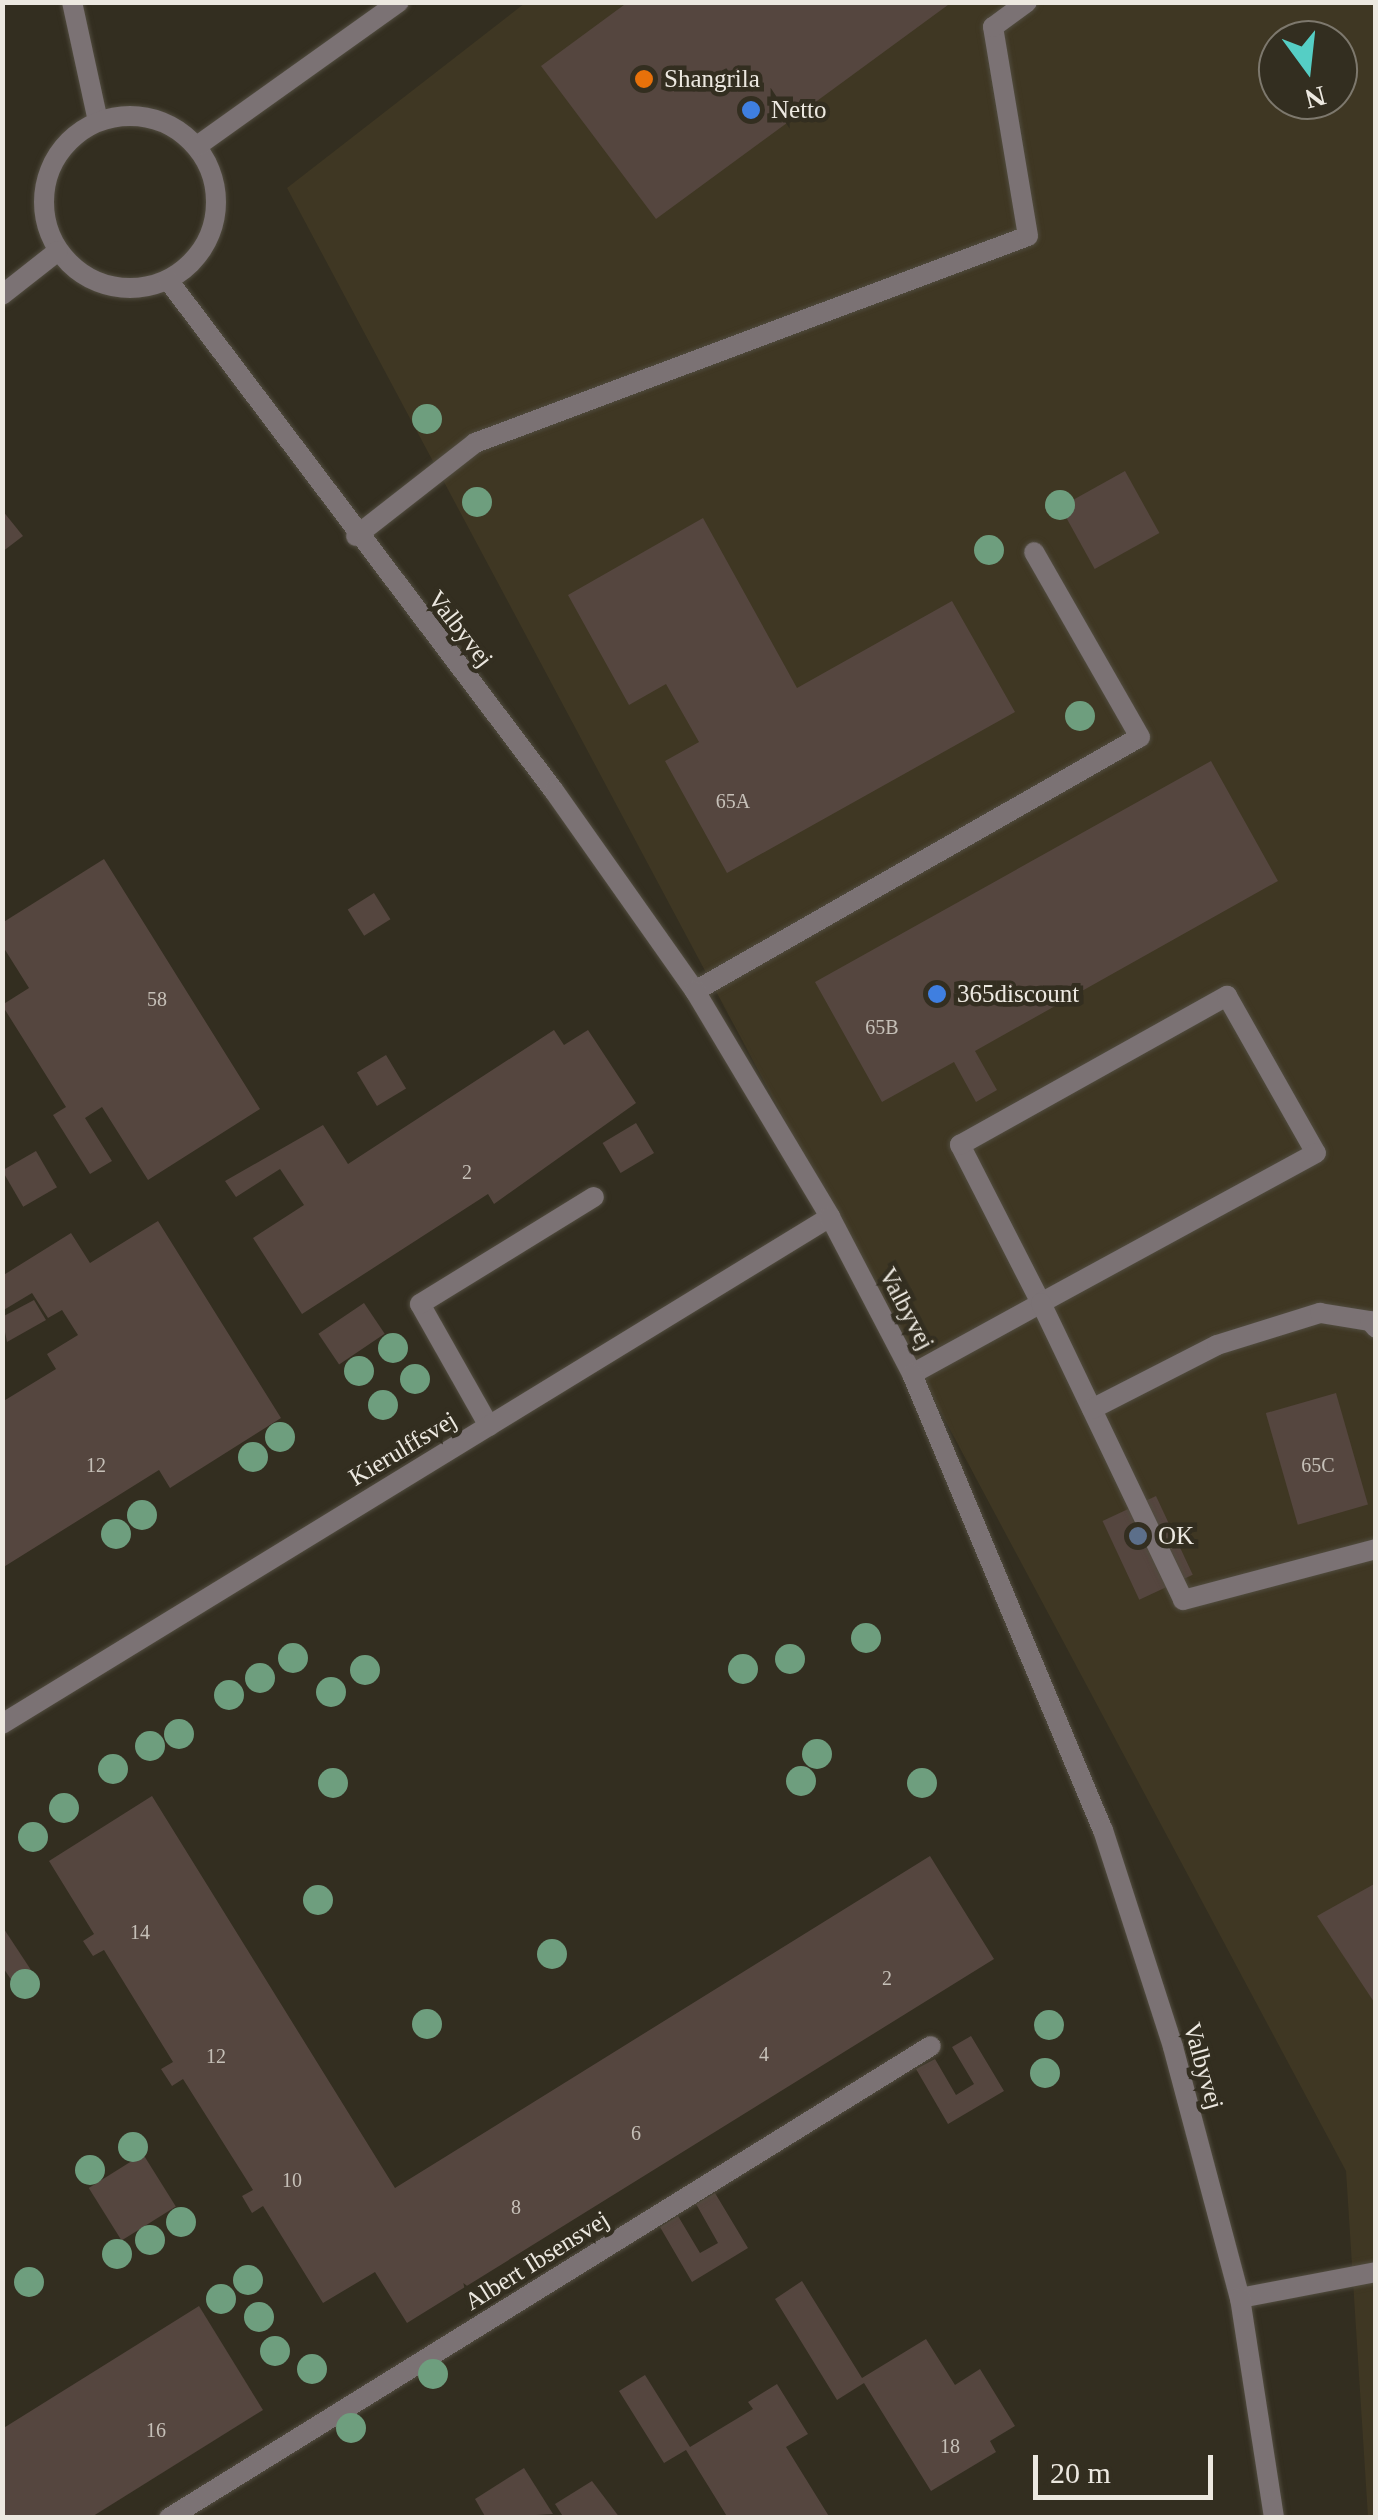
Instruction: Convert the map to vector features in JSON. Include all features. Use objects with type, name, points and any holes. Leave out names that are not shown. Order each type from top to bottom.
[{"type":"street","points":[[72,2],[98,121]]},
{"type":"street","points":[[197,146],[399,2]]},
{"type":"street","points":[[356,536],[475,443],[1028,236],[993,27],[1027,2]]},
{"type":"street","points":[[151,117],[197,146],[216,194],[215,220],[198,254],[168,280],[116,288],[84,276],[58,252],[44,215],[47,177],[66,143],[98,121],[151,117]]},
{"type":"street","points":[[2,295],[58,252]]},
{"type":"street","name":"Valbyvej","points":[[168,280],[356,536],[554,791],[695,990],[830,1217],[912,1374],[1103,1830],[1172,2047],[1240,2298],[1274,2518]]},
{"type":"street","points":[[695,990],[1140,737],[1034,552]]},
{"type":"street","points":[[912,1374],[1042,1303],[1316,1153],[1227,996],[960,1146],[1042,1303],[1183,1600],[1376,1549]]},
{"type":"street","points":[[489,1426],[420,1304],[594,1197]]},
{"type":"street","name":"Kierulffsvej","points":[[2,1724],[830,1217]]},
{"type":"street","points":[[1092,1409],[1218,1344],[1320,1313],[1370,1321],[1376,1328]]},
{"type":"street","name":"Albert Ibsensvej","points":[[169,2518],[931,2046]]},
{"type":"street","points":[[1240,2298],[1376,2272]]},
{"type":"shaded area","points":[[525,3],[1375,3],[1375,2517],[1368,2517],[1346,2171],[287,188]]},
{"type":"building","points":[[628,2],[952,2],[656,219],[541,66]]},
{"type":"building","points":[[1125,471],[1159,533],[1095,569],[1060,507]]},
{"type":"building","points":[[2,510],[23,536],[2,552]]},
{"type":"building","points":[[703,518],[797,688],[952,601],[1015,712],[727,873],[665,761],[699,742],[666,684],[629,705],[568,595]]},
{"type":"building","points":[[1211,761],[1278,881],[975,1051],[997,1090],[976,1102],[954,1062],[882,1102],[815,982]]},
{"type":"building","points":[[104,859],[260,1109],[148,1180],[102,1107],[85,1118],[112,1161],[90,1174],[53,1115],[66,1107],[2,1005],[29,988],[2,945],[2,923]]},
{"type":"building","points":[[374,893],[390,919],[364,936],[348,909]]},
{"type":"building","points":[[554,1030],[564,1045],[588,1030],[636,1103],[494,1204],[488,1194],[302,1314],[253,1238],[304,1205],[280,1169],[236,1197],[225,1181],[323,1125],[348,1164]]},
{"type":"building","points":[[386,1055],[406,1088],[377,1106],[357,1073]]},
{"type":"building","points":[[636,1123],[654,1153],[621,1173],[603,1143]]},
{"type":"building","points":[[36,1151],[57,1187],[23,1207],[2,1170]]},
{"type":"building","points":[[158,1221],[281,1418],[170,1488],[159,1470],[2,1568],[2,1402],[56,1369],[47,1354],[78,1335],[62,1310],[48,1318],[32,1293],[2,1311],[2,1276],[71,1233],[90,1263]]},
{"type":"building","points":[[34,1300],[46,1320],[7,1342],[2,1317]]},
{"type":"building","points":[[364,1303],[385,1334],[339,1364],[318,1334]]},
{"type":"building","points":[[1336,1393],[1368,1505],[1298,1525],[1266,1413]]},
{"type":"building","points":[[1156,1496],[1193,1575],[1139,1600],[1103,1521]]},
{"type":"building","points":[[152,1796],[395,2188],[930,1856],[994,1959],[407,2323],[375,2272],[323,2303],[263,2206],[252,2213],[242,2196],[253,2190],[183,2079],[172,2086],[161,2069],[173,2062],[104,1950],[93,1956],[83,1941],[94,1934],[49,1861]]},
{"type":"building","points":[[1376,1883],[1376,2005],[1317,1916]]},
{"type":"building","points":[[2,1926],[31,1970],[12,1981],[2,1966]]},
{"type":"building","points":[[971,2036],[1004,2091],[948,2124],[916,2069],[935,2059],[956,2095],[974,2084],[952,2047]]},
{"type":"building","points":[[143,2154],[176,2207],[122,2240],[89,2188]]},
{"type":"building","points":[[715,2193],[748,2248],[692,2282],[660,2227],[678,2216],[700,2253],[718,2243],[696,2204]]},
{"type":"building","points":[[802,2281],[862,2378],[926,2339],[955,2385],[980,2369],[1015,2426],[990,2441],[996,2452],[931,2491],[864,2383],[837,2400],[775,2299]]},
{"type":"building","points":[[199,2306],[263,2410],[90,2518],[2,2518],[2,2429]]},
{"type":"building","points":[[645,2375],[690,2447],[753,2409],[748,2402],[777,2384],[808,2434],[786,2447],[830,2518],[728,2518],[686,2450],[664,2463],[619,2391]]},
{"type":"building","points":[[524,2468],[553,2514],[486,2518],[475,2499]]},
{"type":"building","points":[[592,2481],[620,2518],[564,2518],[555,2504]]},
{"type":"place","name":"Shangrila","points":[[644,79]]},
{"type":"place","name":"Netto","points":[[751,110]]},
{"type":"place","name":"365discount","points":[[937,994]]},
{"type":"place","name":"OK","points":[[1138,1536]]}]
